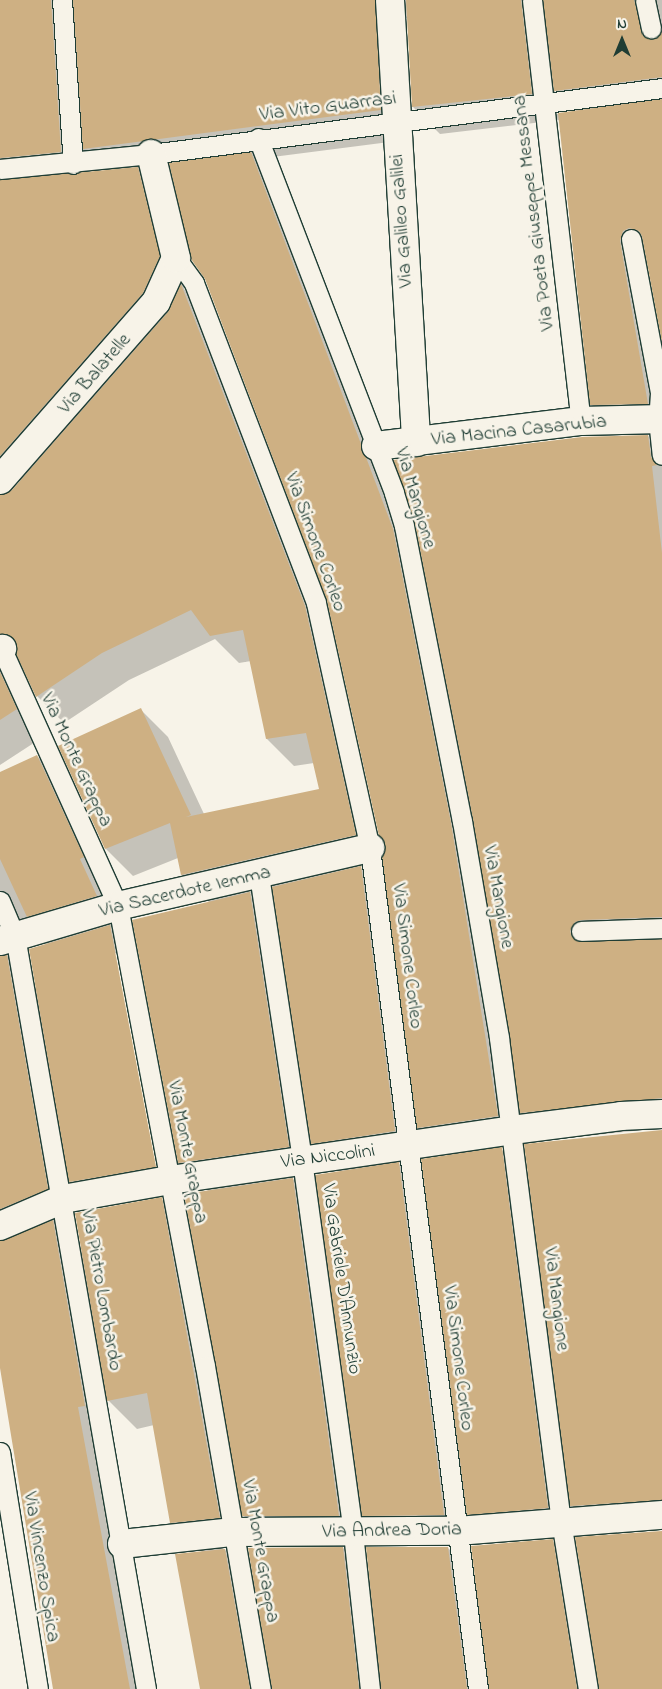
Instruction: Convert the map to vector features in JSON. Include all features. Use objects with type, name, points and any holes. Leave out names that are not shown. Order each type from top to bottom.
[{"type":"street","name":"Via Galileo Galilei","points":[[390,0],[395,122],[416,442]]},
{"type":"street","points":[[151,154],[176,258]]},
{"type":"street","name":"Via Balatelle","points":[[0,480],[156,302],[176,258]]},
{"type":"street","name":"Via Macina Casarubia","points":[[376,446],[580,421],[660,419]]},
{"type":"street","name":"Via Sacerdote Iemma","points":[[8,939],[118,906],[370,848]]},
{"type":"street","name":"Via Niccolini","points":[[0,1226],[63,1199],[170,1180],[302,1160],[409,1147],[512,1130],[621,1116],[662,1114]]},
{"type":"street","name":"Via Andrea Doria","points":[[122,1544],[233,1532],[353,1533],[457,1531],[561,1520],[662,1514]]},
{"type":"lane","points":[[62,0],[73,164]]},
{"type":"lane","name":"Via Poeta Giuseppe Messana","points":[[532,0],[580,421]]},
{"type":"lane","points":[[645,0],[651,28]]},
{"type":"lane","name":"Via Vito Guarrasi","points":[[0,168],[73,164],[258,138],[662,88]]},
{"type":"lane","name":"Via Mangione","points":[[258,138],[376,446],[404,526],[462,821],[512,1130],[561,1520],[588,1689]]},
{"type":"lane","points":[[631,239],[660,393],[662,455]]},
{"type":"lane","name":"Via Simone Corleo","points":[[176,258],[194,283],[316,603],[370,848],[478,1689]]},
{"type":"lane","name":"Via Monte Grappa","points":[[1,649],[118,906],[170,1180],[261,1689]]},
{"type":"lane","name":"Via Gabriele D'Annunzio","points":[[259,875],[302,1160],[353,1533],[370,1689]]},
{"type":"lane","name":"Via Pietro Lombardo","points":[[0,902],[63,1199],[146,1689]]},
{"type":"lane","points":[[581,931],[662,928]]},
{"type":"lane","name":"Via Vincenzo Spica","points":[[0,1452],[38,1689]]},
{"type":"building","points":[[0,0],[51,0],[61,152],[0,158]]},
{"type":"building","points":[[73,0],[375,0],[381,110],[83,149]]},
{"type":"building","points":[[406,0],[521,0],[532,94],[412,107]]},
{"type":"building","points":[[543,0],[634,0],[643,36],[654,39],[659,36],[662,27],[662,77],[554,91]]},
{"type":"building","points":[[662,99],[662,343],[642,236],[639,231],[629,228],[623,231],[620,241],[648,404],[590,405],[558,113]]},
{"type":"building","points":[[251,152],[393,529],[451,823],[498,1116],[417,1128],[382,857],[385,845],[379,836],[327,601],[205,279],[191,259],[169,163]]},
{"type":"building","points":[[138,167],[160,256],[143,293],[0,456],[0,180]]},
{"type":"building","points":[[181,284],[305,606],[356,835],[181,875],[170,823],[105,849],[58,746],[141,708],[191,815],[186,817],[319,789],[306,733],[266,739],[243,630],[210,636],[191,610],[102,653],[36,697],[16,654],[16,642],[10,636],[0,634],[0,495],[12,490],[168,312]]},
{"type":"building","points":[[648,435],[651,457],[657,465],[652,466],[662,553],[662,917],[581,920],[575,922],[570,931],[572,937],[581,942],[662,939],[662,1098],[520,1113],[473,819],[415,524],[393,460],[582,437]]},
{"type":"building","points":[[0,672],[17,709],[0,720]]},
{"type":"building","points":[[37,755],[84,857],[80,859],[97,896],[27,917],[0,859],[0,772]]},
{"type":"building","points":[[361,866],[395,1131],[311,1144],[272,887]]},
{"type":"building","points":[[250,892],[289,1147],[178,1163],[132,920]]},
{"type":"building","points":[[110,925],[156,1167],[69,1182],[29,949]]},
{"type":"building","points":[[7,955],[48,1189],[0,1209],[0,956]]},
{"type":"building","points":[[662,1130],[662,1500],[570,1506],[524,1144]]},
{"type":"building","points":[[502,1147],[548,1508],[467,1515],[421,1159]]},
{"type":"building","points":[[399,1162],[444,1515],[362,1516],[315,1175]]},
{"type":"building","points":[[293,1178],[339,1516],[242,1516],[184,1194]]},
{"type":"building","points":[[162,1197],[220,1518],[170,1523],[147,1393],[107,1401],[75,1213]]},
{"type":"building","points":[[53,1220],[85,1406],[78,1407],[130,1689],[53,1689],[10,1429],[0,1368],[0,1241]]},
{"type":"building","points":[[662,1531],[662,1689],[599,1689],[575,1537]]},
{"type":"building","points":[[553,1539],[577,1689],[489,1689],[471,1546]]},
{"type":"building","points":[[343,1547],[359,1689],[272,1689],[248,1548]]},
{"type":"building","points":[[366,1547],[448,1547],[467,1689],[381,1689]]},
{"type":"building","points":[[225,1549],[250,1689],[200,1689],[175,1554]]}]
